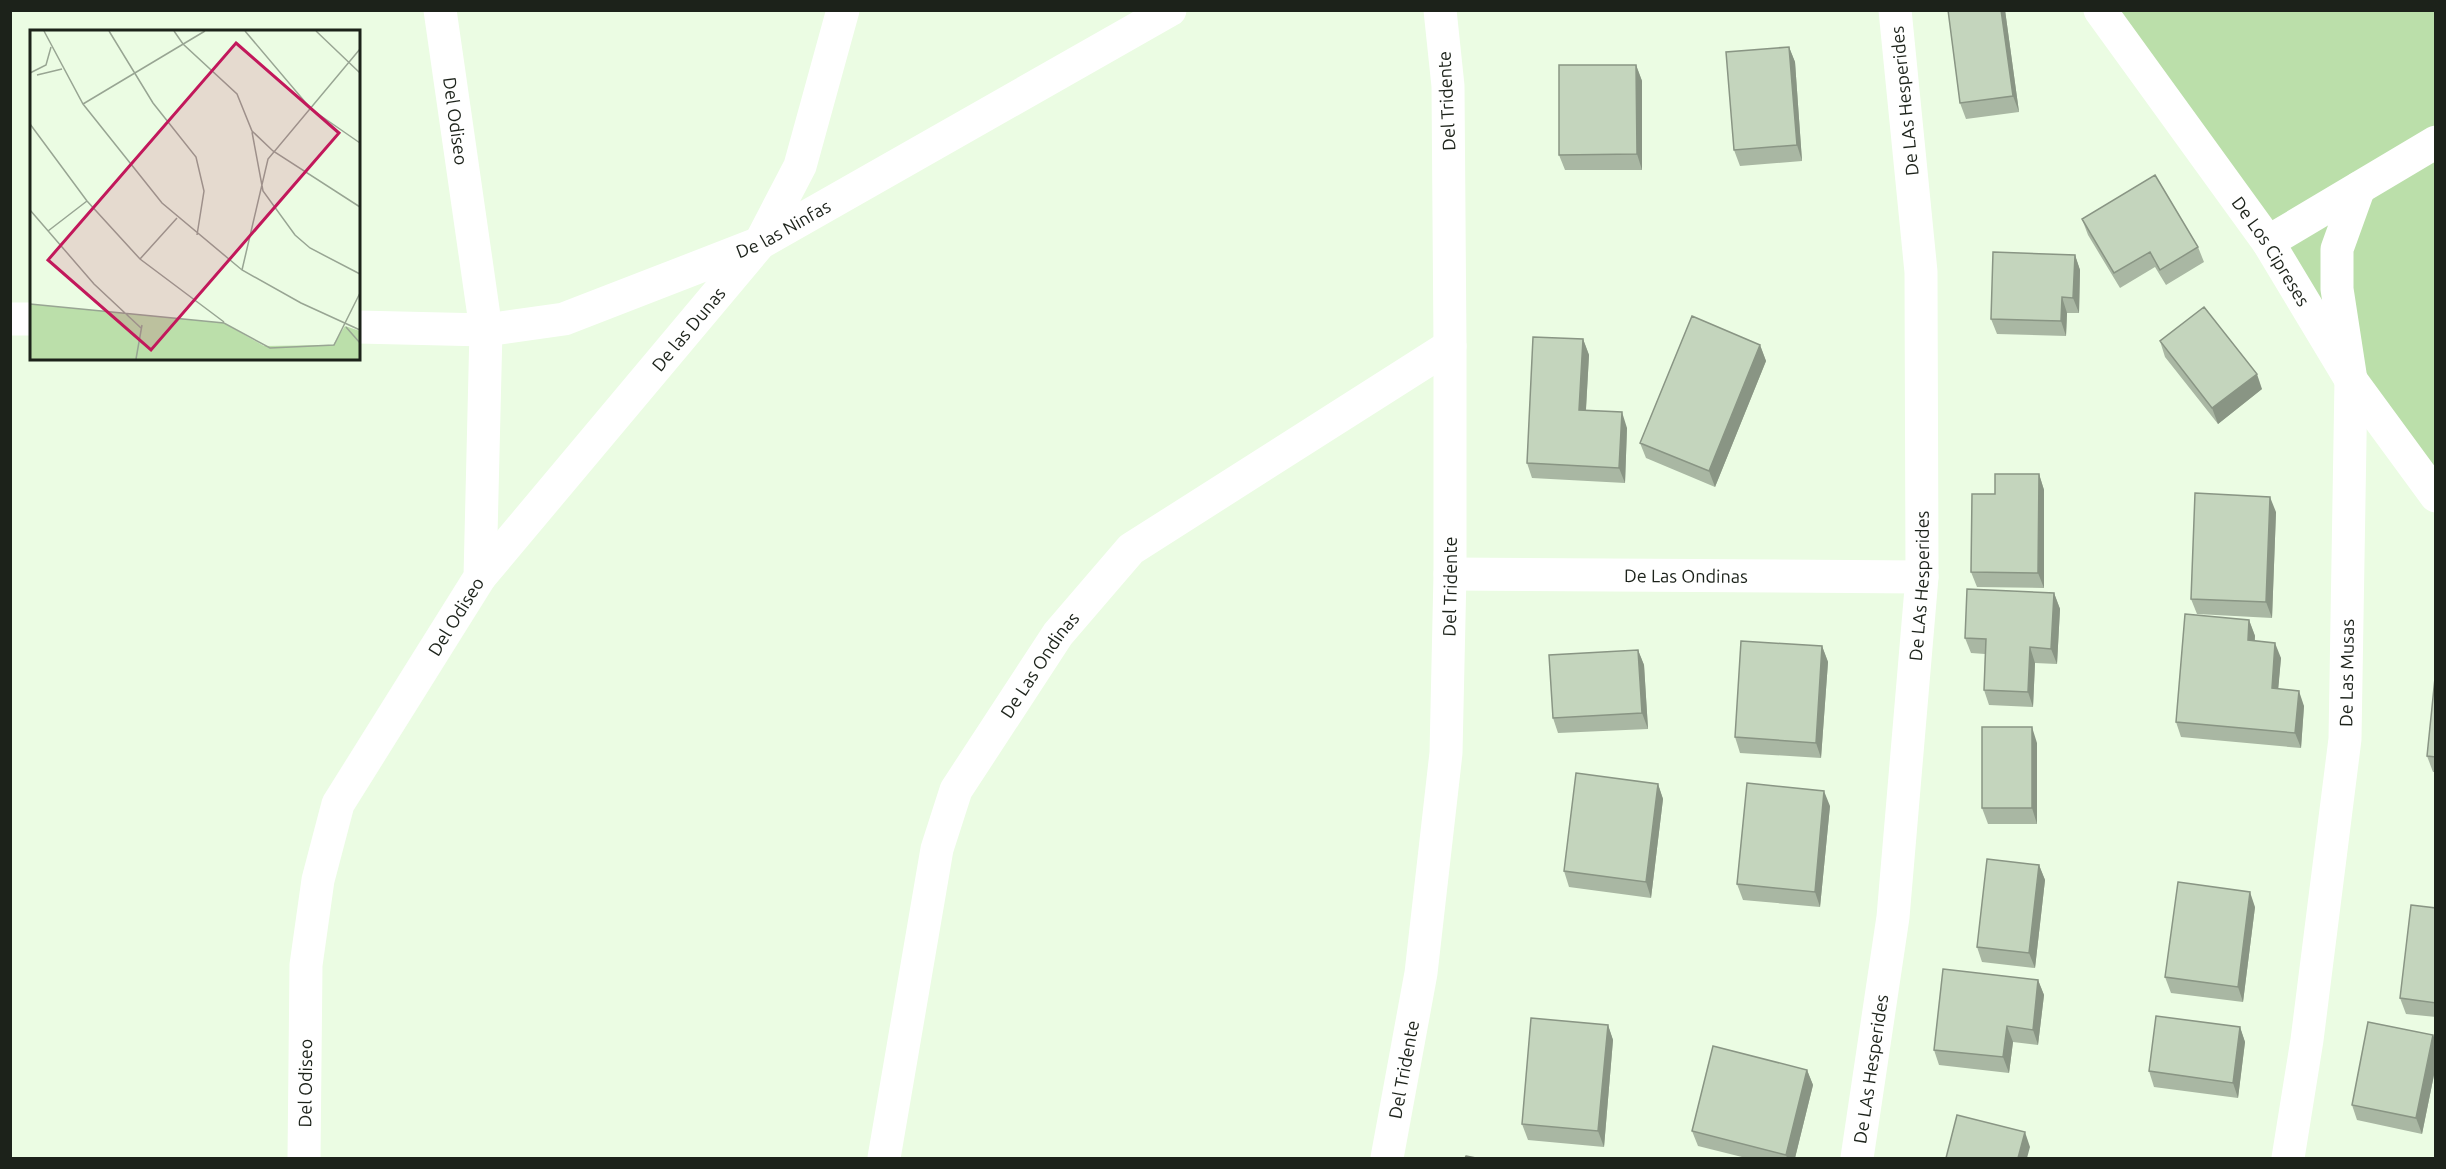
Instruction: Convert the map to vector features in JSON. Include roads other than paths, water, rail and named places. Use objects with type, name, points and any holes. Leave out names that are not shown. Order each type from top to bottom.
[{"type":"street","name":"Del Odiseo","points":[[304,1158],[306,965],[318,880],[339,804],[480,577],[486,330],[440,10]]},
{"type":"street","name":"De las Dunas","points":[[480,577],[759,243],[800,166],[843,10]]},
{"type":"street","name":"De las Ninfas","points":[[360,327],[486,330],[564,319],[759,243],[1170,10]]},
{"type":"street","name":"Del Tridente","points":[[1387,1158],[1421,973],[1446,753],[1450,574],[1448,86],[1440,10]]},
{"type":"street","name":"De LAs Hesperides","points":[[1857,1158],[1893,917],[1922,577],[1921,272],[1895,10]]},
{"type":"street","name":"De Los Cipreses","points":[[2100,10],[2268,242],[2351,380],[2436,496]]},
{"type":"street","points":[[2268,242],[2436,142]]},
{"type":"street","name":"De Las Musas","points":[[2288,1158],[2307,1040],[2345,739],[2351,380],[2337,289],[2337,249],[2360,188]]},
{"type":"street","points":[[10,319],[30,319]]},
{"type":"street","name":"De Las Ondinas","points":[[884,1158],[937,849],[956,790],[1058,634],[1131,549],[1450,346]]},
{"type":"street","name":"De Las Ondinas","points":[[1450,574],[1922,577]]}]
